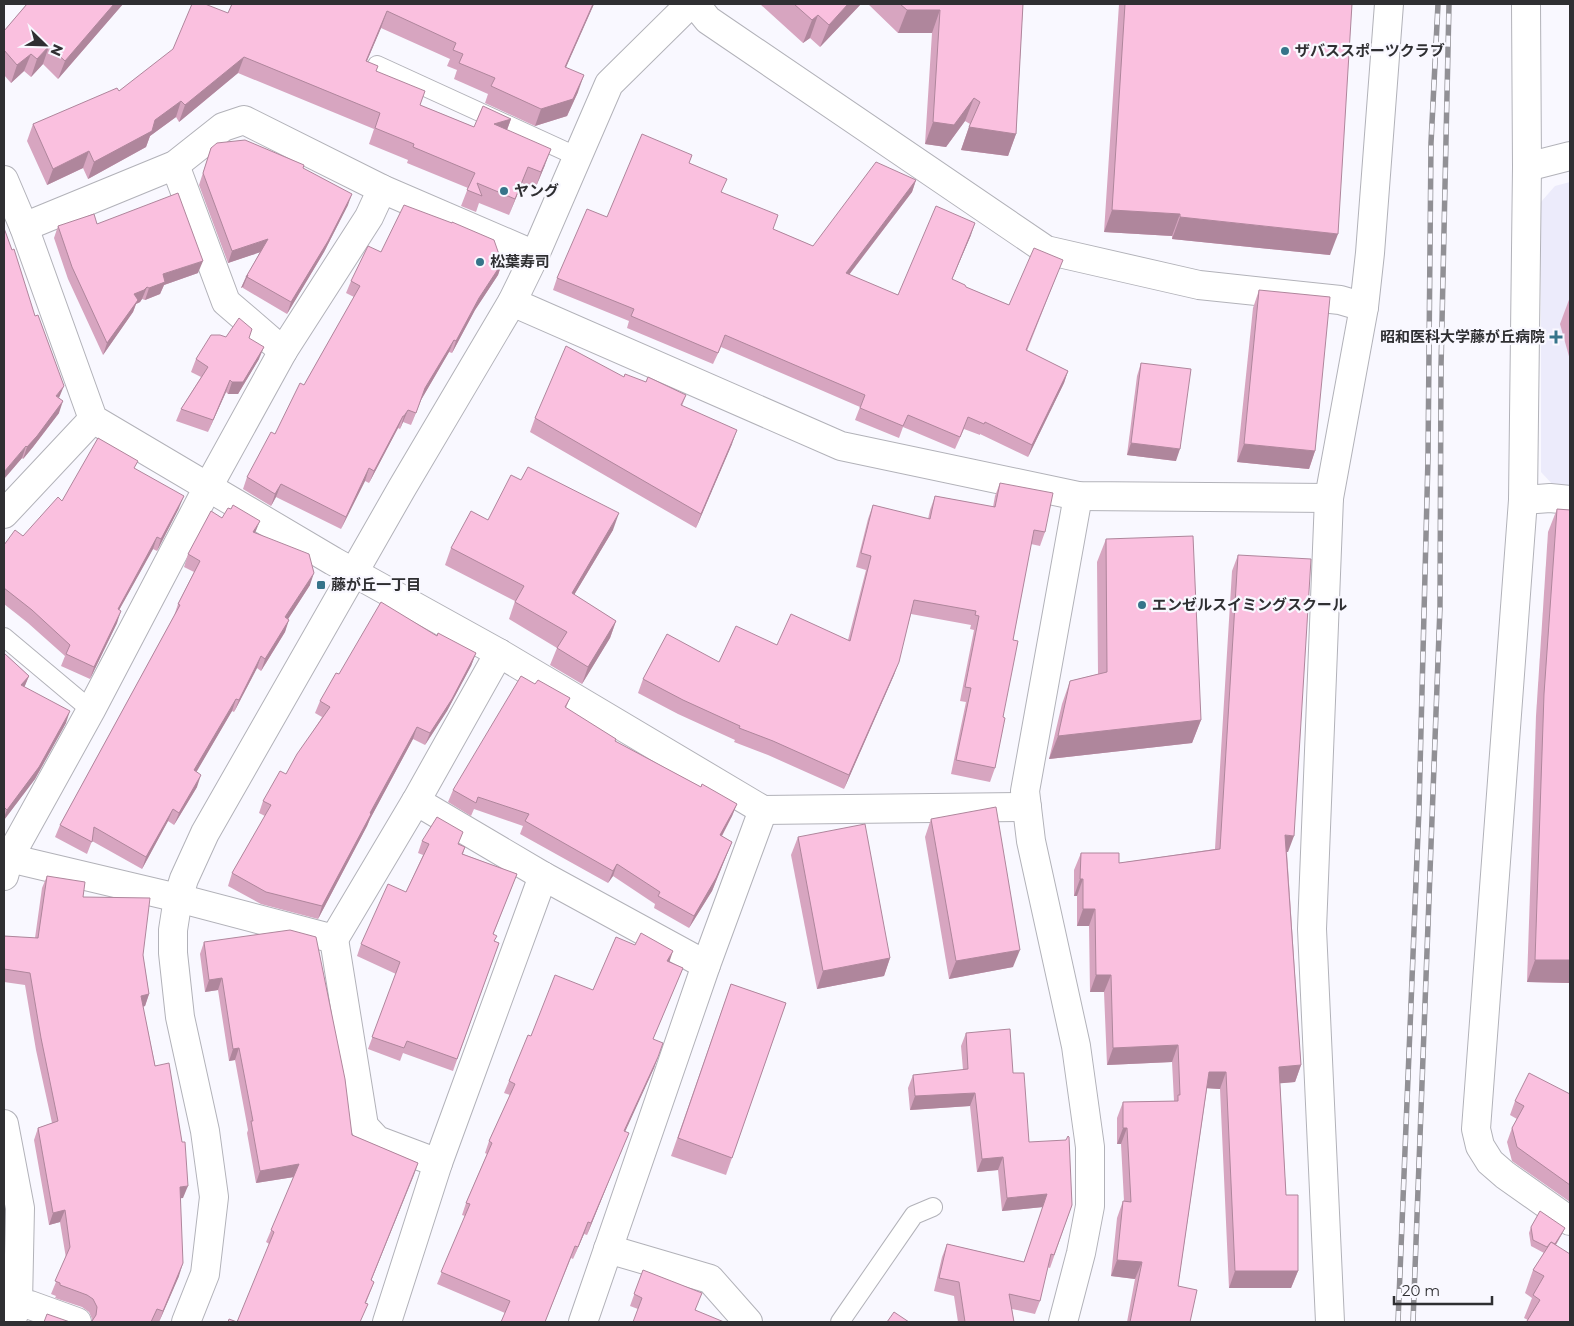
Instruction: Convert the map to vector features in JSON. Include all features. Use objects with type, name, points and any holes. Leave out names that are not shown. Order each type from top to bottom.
[{"type":"street","points":[[186,1322],[205,1274],[214,1198],[205,1131],[180,1017],[173,953],[173,930],[178,898],[184,879],[205,833],[406,480],[512,302],[535,255],[609,84],[690,4]]},
{"type":"street","points":[[696,4],[708,20],[1046,250],[1199,285],[1340,300],[1364,307]]},
{"type":"street","points":[[1330,1322],[1312,929],[1330,498],[1364,307],[1370,253],[1389,4]]},
{"type":"street","points":[[1526,4],[1527,167],[1523,500],[1476,1128],[1480,1146],[1490,1162],[1505,1175],[1570,1221]]},
{"type":"street","points":[[24,227],[176,165],[223,127],[244,120],[382,190],[535,255]]},
{"type":"street","points":[[1527,167],[1570,156]]},
{"type":"street","points":[[176,165],[226,302],[283,351]]},
{"type":"street","points":[[4,180],[24,227],[93,419],[354,572],[500,653],[763,810],[1027,807]]},
{"type":"street","points":[[334,939],[178,898],[5,862],[91,710],[208,487],[283,351],[368,217],[382,190]]},
{"type":"street","points":[[512,302],[841,446],[1078,496],[1330,498]]},
{"type":"street","points":[[4,514],[93,419]]},
{"type":"street","points":[[1063,1322],[1081,1253],[1090,1206],[1090,1147],[1076,1046],[1030,841],[1025,791],[1078,496]]},
{"type":"street","points":[[1523,500],[1550,498],[1570,500]]},
{"type":"street","points":[[438,1163],[377,1140],[364,1126],[334,939],[416,801],[500,653]]},
{"type":"street","points":[[416,801],[543,876],[706,965]]},
{"type":"street","points":[[583,1322],[706,965],[763,810]]},
{"type":"street","points":[[387,1322],[438,1163],[543,876]]},
{"type":"street","points":[[4,1124],[20,1208],[14,1313],[30,1305],[77,1322]]},
{"type":"street","points":[[608,1249],[710,1279],[748,1322]]},
{"type":"lane","points":[[377,65],[578,157]]},
{"type":"lane","points":[[4,637],[91,710]]},
{"type":"lane","points":[[840,1322],[914,1215],[933,1207]]},
{"type":"shaded area","name":"昭和医科大学藤が丘病院","points":[[1570,182],[1570,490],[1556,488],[1541,472],[1541,202],[1555,186]]},
{"type":"building","points":[[27,4],[114,4],[65,61],[49,46],[37,59],[31,54],[17,65],[4,50],[4,31]]},
{"type":"building","points":[[192,4],[205,4],[228,13],[232,4],[593,4],[565,67],[584,75],[573,99],[541,109],[491,86],[495,78],[459,63],[463,54],[453,50],[456,43],[387,11],[366,61],[378,66],[376,71],[425,91],[420,105],[474,127],[483,106],[511,119],[494,124],[551,149],[541,172],[528,167],[515,199],[477,183],[482,196],[467,190],[475,173],[413,147],[414,144],[375,128],[380,113],[244,57],[185,105],[181,101],[155,120],[152,131],[94,162],[89,151],[53,169],[33,124],[117,88],[119,91],[173,49]]},
{"type":"building","points":[[794,4],[848,4],[829,25],[818,15],[812,20]]},
{"type":"building","points":[[900,4],[1023,4],[1016,134],[969,127],[980,102],[974,98],[954,125],[933,122],[940,10],[907,10]]},
{"type":"building","points":[[1125,4],[1352,4],[1338,234],[1180,217],[1180,214],[1112,210]]},
{"type":"building","points":[[642,134],[692,155],[689,163],[727,179],[721,192],[778,215],[773,229],[813,246],[876,162],[916,180],[846,273],[898,295],[936,206],[975,223],[952,279],[966,287],[1009,305],[1034,248],[1063,260],[1026,350],[1068,371],[1032,445],[985,422],[984,424],[968,417],[960,437],[908,415],[903,426],[860,408],[865,395],[725,335],[718,353],[631,316],[634,309],[557,278],[587,209],[607,217]]},
{"type":"building","points":[[245,140],[304,165],[303,168],[352,194],[328,241],[291,302],[247,277],[248,275],[246,277],[268,239],[232,251],[203,173],[211,148],[217,143]]},
{"type":"building","points":[[178,193],[203,261],[163,274],[165,282],[147,287],[134,294],[138,300],[107,343],[72,267],[58,226],[94,214],[97,224]]},
{"type":"building","points":[[404,205],[452,222],[494,240],[502,263],[479,298],[456,341],[454,340],[425,388],[416,413],[408,410],[374,471],[369,468],[346,517],[281,484],[275,494],[247,477],[271,432],[275,434],[300,383],[304,385],[360,286],[351,281],[368,246],[381,252]]},
{"type":"building","points":[[4,228],[12,250],[14,249],[35,316],[38,315],[64,386],[56,396],[63,401],[37,436],[4,472]]},
{"type":"building","points":[[1259,290],[1330,297],[1315,451],[1244,444]]},
{"type":"building","points":[[239,318],[252,329],[249,338],[264,347],[243,382],[232,382],[230,380],[213,420],[181,409],[208,367],[196,359],[211,335],[226,337]]},
{"type":"building","points":[[566,346],[624,377],[625,374],[646,382],[648,377],[686,395],[681,405],[737,430],[701,514],[535,418]]},
{"type":"building","points":[[1141,363],[1191,369],[1180,449],[1131,443]]},
{"type":"building","points":[[98,438],[138,461],[134,468],[184,496],[161,539],[157,537],[118,609],[121,611],[94,667],[66,654],[70,645],[32,610],[4,588],[4,545],[15,530],[23,536],[58,497],[62,501]]},
{"type":"building","points":[[528,467],[619,513],[572,593],[616,621],[588,667],[557,648],[567,632],[515,602],[524,586],[451,548],[471,511],[488,520],[511,475],[521,480]]},
{"type":"building","points":[[1000,483],[1053,493],[1045,532],[1034,530],[1013,640],[1018,641],[995,768],[956,760],[971,688],[965,687],[979,616],[975,615],[976,611],[914,600],[899,662],[849,775],[739,728],[740,726],[643,679],[667,634],[719,662],[736,626],[777,645],[791,614],[850,641],[871,556],[861,553],[873,505],[930,519],[935,496],[995,507]]},
{"type":"building","points":[[233,505],[260,521],[253,532],[309,554],[314,573],[285,617],[289,620],[265,659],[261,656],[239,700],[236,699],[194,770],[201,775],[179,813],[173,809],[146,857],[94,827],[92,842],[60,825],[180,605],[178,604],[200,561],[188,554],[211,511],[222,518],[228,508],[231,509]]},
{"type":"building","points":[[1557,509],[1570,510],[1570,960],[1535,960],[1544,694]]},
{"type":"building","points":[[1193,536],[1201,720],[1058,736],[1070,681],[1107,672],[1106,539]]},
{"type":"building","points":[[1238,555],[1311,559],[1294,836],[1285,835],[1301,1065],[1279,1067],[1286,1195],[1298,1195],[1298,1271],[1235,1271],[1226,1072],[1209,1072],[1178,1286],[1197,1290],[1190,1322],[1130,1322],[1142,1262],[1117,1260],[1123,1201],[1131,1202],[1127,1128],[1123,1128],[1123,1102],[1178,1101],[1178,1095],[1180,1095],[1178,1045],[1113,1048],[1111,975],[1096,975],[1095,909],[1083,909],[1083,879],[1080,879],[1081,853],[1119,853],[1119,863],[1220,849]]},
{"type":"building","points":[[381,602],[437,636],[438,633],[476,653],[452,699],[430,733],[417,727],[322,906],[266,892],[232,873],[271,805],[263,801],[280,771],[286,774],[297,754],[330,707],[320,701],[336,673],[339,674]]},
{"type":"building","points":[[4,653],[29,676],[21,685],[70,711],[39,767],[7,810],[4,807]]},
{"type":"building","points":[[521,676],[535,684],[538,680],[570,698],[565,707],[616,739],[615,741],[701,787],[702,784],[737,804],[720,835],[732,842],[716,878],[694,916],[658,896],[660,892],[617,864],[613,871],[525,821],[529,814],[478,797],[476,803],[453,790]]},
{"type":"building","points":[[996,807],[1020,950],[956,961],[931,819]]},
{"type":"building","points":[[437,817],[463,832],[458,844],[465,847],[462,854],[517,874],[493,934],[497,936],[494,941],[499,943],[457,1059],[407,1041],[404,1048],[372,1037],[400,962],[361,944],[388,884],[406,892],[429,844],[422,841]]},
{"type":"building","points":[[865,824],[890,958],[823,971],[798,837]]},
{"type":"building","points":[[47,876],[85,882],[83,897],[150,898],[143,955],[149,994],[141,996],[155,1066],[169,1063],[182,1142],[185,1142],[188,1186],[180,1187],[183,1263],[163,1311],[157,1309],[151,1322],[90,1322],[96,1315],[97,1307],[93,1299],[55,1281],[70,1247],[65,1210],[53,1213],[38,1128],[58,1121],[30,973],[4,969],[4,936],[38,938]]},
{"type":"building","points":[[290,930],[316,937],[345,1079],[352,1135],[418,1163],[371,1280],[374,1282],[365,1303],[368,1304],[360,1322],[237,1322],[274,1232],[271,1230],[299,1164],[260,1171],[251,1121],[253,1121],[239,1048],[233,1049],[222,978],[209,980],[204,942]]},
{"type":"building","points":[[641,933],[673,951],[667,961],[683,968],[653,1039],[663,1043],[658,1057],[624,1131],[629,1133],[591,1223],[588,1222],[578,1247],[575,1246],[545,1322],[501,1322],[510,1301],[441,1272],[470,1204],[466,1203],[492,1143],[489,1141],[515,1084],[509,1081],[528,1035],[531,1036],[555,975],[593,990],[616,937],[635,945]]},
{"type":"building","points":[[731,984],[786,1003],[732,1158],[678,1138]]},
{"type":"building","points":[[1010,1029],[1013,1073],[1024,1073],[1029,1142],[1066,1140],[1069,1137],[1072,1205],[1054,1255],[1051,1254],[1040,1301],[1009,1294],[1014,1322],[965,1322],[959,1282],[939,1278],[947,1244],[1024,1262],[1047,1194],[1007,1198],[1003,1157],[982,1159],[975,1093],[915,1096],[913,1075],[968,1069],[966,1033]]},
{"type":"building","points":[[1529,1073],[1570,1094],[1570,1185],[1517,1147],[1512,1128],[1524,1106],[1515,1101]]},
{"type":"building","points":[[1540,1211],[1565,1228],[1555,1244],[1551,1242],[1547,1247],[1533,1240],[1531,1227]]},
{"type":"building","points":[[1551,1242],[1570,1254],[1570,1322],[1528,1322],[1540,1300],[1533,1295],[1544,1276],[1533,1270]]},
{"type":"building","points":[[643,1270],[702,1293],[695,1310],[724,1322],[633,1322],[642,1298],[634,1294]]},
{"type":"building","points":[[894,1312],[909,1322],[887,1322]]},
{"type":"building","points":[[47,1314],[70,1322],[44,1322]]},
{"type":"railway","points":[[1398,1322],[1419,808],[1428,458],[1431,143],[1438,4]]},
{"type":"railway","points":[[1413,1322],[1440,607],[1441,368],[1449,4]]},
{"type":"place","name":"ザバススポーツクラブ","points":[[1285,51]]},
{"type":"place","name":"ヤング","points":[[504,191]]},
{"type":"place","name":"松葉寿司","points":[[480,262]]},
{"type":"place","name":"昭和医科大学藤が丘病院","points":[[1556,337]]},
{"type":"place","name":"藤が丘一丁目","points":[[321,585]]},
{"type":"place","name":"エンゼルスイミングスクール","points":[[1142,605]]}]
